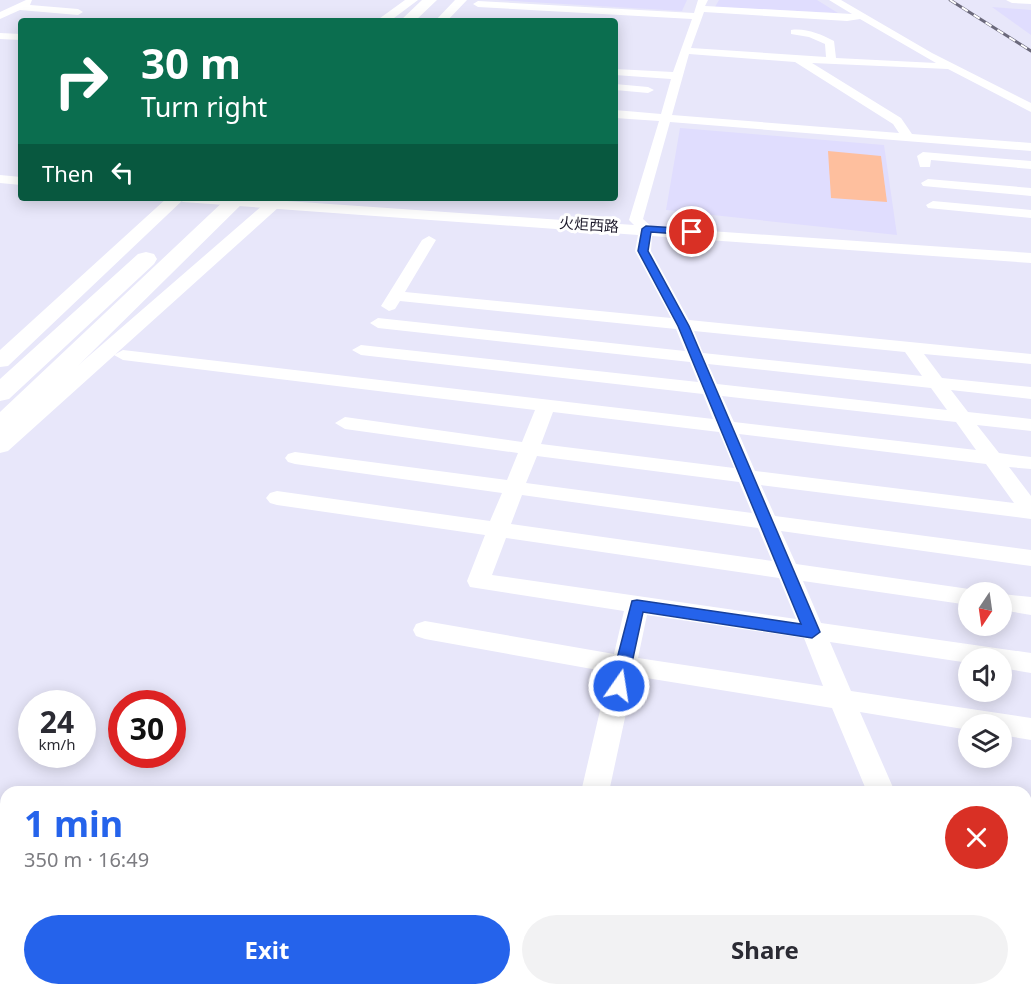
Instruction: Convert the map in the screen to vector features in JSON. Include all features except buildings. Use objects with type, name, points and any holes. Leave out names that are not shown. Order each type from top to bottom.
[{"type":"highway","points":[[410,18],[430,0]]},
{"type":"highway","points":[[424,18],[442,0]]},
{"type":"highway","points":[[396,18],[407,3]]},
{"type":"highway","points":[[0,393],[208,201]]},
{"type":"highway","points":[[0,427],[235,201]]},
{"type":"main road","points":[[444,18],[461,0]]},
{"type":"main road","points":[[1012,0],[1031,1]]},
{"type":"main road","points":[[386,18],[407,3]]},
{"type":"main road","points":[[0,361],[174,201]]},
{"type":"main road","points":[[0,446],[278,201]]},
{"type":"street","points":[[4,19],[16,8],[32,0]]},
{"type":"street","points":[[834,0],[952,67],[1031,108]]},
{"type":"street","points":[[478,4],[622,11],[701,8],[847,18],[862,16]]},
{"type":"street","points":[[0,8],[78,12]]},
{"type":"street","points":[[561,18],[569,8]]},
{"type":"street","points":[[701,8],[685,51],[665,118],[641,225],[643,251],[683,326],[711,389],[812,632],[844,699],[879,786]]},
{"type":"street","points":[[618,18],[622,11]]},
{"type":"street","points":[[794,33],[811,34],[830,42],[831,60]]},
{"type":"street","points":[[0,36],[18,37]]},
{"type":"street","points":[[685,51],[952,67]]},
{"type":"street","points":[[798,59],[897,122],[908,137]]},
{"type":"street","points":[[618,72],[678,76]]},
{"type":"street","points":[[618,87],[648,90]]},
{"type":"street","points":[[618,114],[1031,147]]},
{"type":"street","points":[[925,164],[923,156],[1031,165]]},
{"type":"street","points":[[933,205],[1031,214],[1028,192],[1016,164]]},
{"type":"street","points":[[0,167],[18,169]]},
{"type":"street","points":[[0,179],[18,181]]},
{"type":"street","points":[[928,183],[1028,192]]},
{"type":"street","name":"火炬西路","points":[[278,201],[1031,250]]},
{"type":"street","name":"火炬西路","points":[[378,201],[1031,258]]},
{"type":"street","points":[[341,381],[429,240]]},
{"type":"street","points":[[396,296],[1031,359]]},
{"type":"street","points":[[504,400],[536,310]]},
{"type":"street","points":[[378,323],[1031,393]]},
{"type":"street","points":[[910,347],[959,418],[1031,512]]},
{"type":"street","points":[[361,350],[1031,426]]},
{"type":"street","points":[[123,356],[1031,463]]},
{"type":"street","points":[[546,406],[478,580],[958,653]]},
{"type":"street","points":[[345,423],[529,449],[1031,512]]},
{"type":"street","points":[[295,458],[1031,558]]},
{"type":"street","points":[[277,498],[497,532],[958,595]]},
{"type":"street","points":[[1012,603],[1031,606]]},
{"type":"street","points":[[596,786],[637,605]]},
{"type":"street","points":[[424,630],[623,665],[1031,729]]},
{"type":"street","points":[[1012,660],[1031,663]]},
{"type":"shaded area","points":[[497,0],[687,0],[682,11]]},
{"type":"shaded area","points":[[719,0],[817,0],[838,13],[715,7]]},
{"type":"shaded area","points":[[992,7],[1031,10],[1031,35]]},
{"type":"shaded area","points":[[680,128],[884,145],[897,235],[666,210]]},
{"type":"shaded area","points":[[828,151],[881,156],[887,202],[831,198]]},
{"type":"railway","points":[[950,0],[1031,51]]},
{"type":"route","points":[[619,686],[637,605],[812,632],[683,326],[643,251],[646,229],[692,232]]}]
